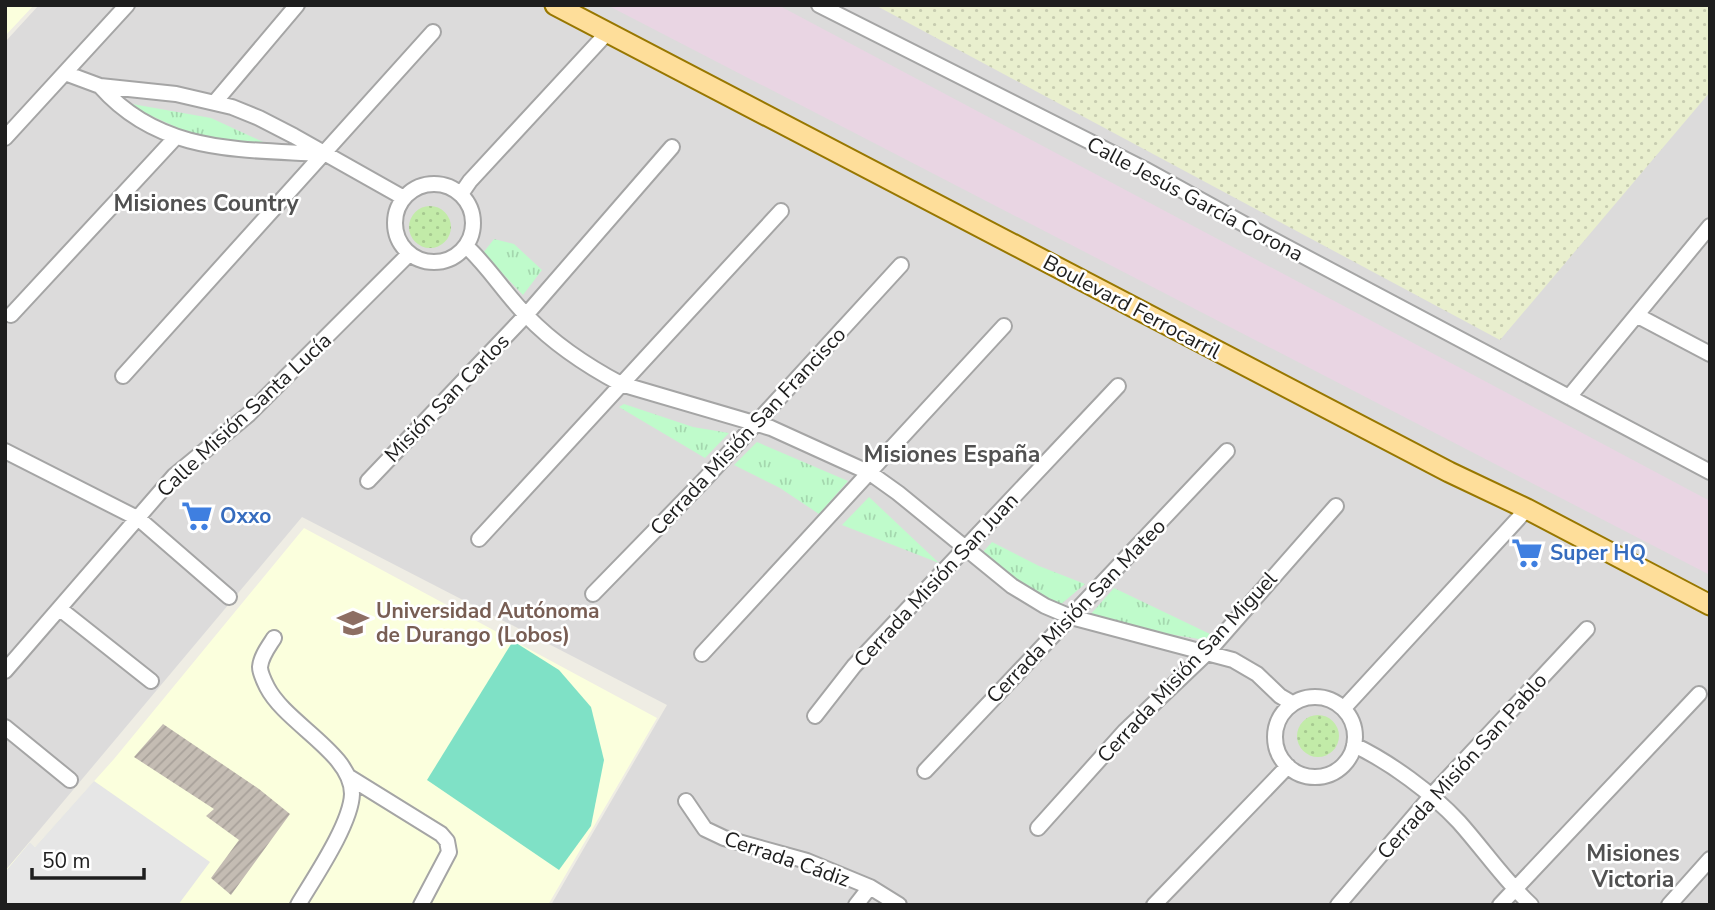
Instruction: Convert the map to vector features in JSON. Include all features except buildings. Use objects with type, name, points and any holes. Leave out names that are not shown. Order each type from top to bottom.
[{"type":"main road","name":"Boulevard Ferrocarril","points":[[555,5],[1449,472],[1527,509],[1710,605]]},
{"type":"street","points":[[5,138],[127,5]]},
{"type":"street","points":[[215,102],[297,5]]},
{"type":"street","name":"Calle Jesús García Corona","points":[[819,5],[1144,169],[1710,472]]},
{"type":"street","points":[[123,376],[433,32]]},
{"type":"street","points":[[461,194],[607,33]]},
{"type":"street","points":[[65,73],[100,86],[176,94],[215,102],[258,118],[404,198]]},
{"type":"street","points":[[100,86],[128,113],[176,137],[211,147],[323,154]]},
{"type":"street","points":[[11,315],[176,137]]},
{"type":"street","name":"Misión San Carlos","points":[[368,481],[526,315],[672,147]]},
{"type":"street","points":[[436,183],[461,194],[469,205],[473,218],[472,232],[466,246],[458,254],[443,261],[430,262],[409,254],[395,229],[396,215],[404,198],[423,185],[436,183]]},
{"type":"street","points":[[479,539],[781,211]]},
{"type":"street","points":[[1569,397],[1704,244],[1710,226]]},
{"type":"street","points":[[466,246],[526,315],[567,351],[621,384],[771,428],[870,473],[1012,586],[1045,606],[1071,617],[1233,660],[1257,674],[1280,696],[1292,703]]},
{"type":"street","name":"Calle Misión Santa Lucía","points":[[5,671],[174,476],[249,414],[409,254]]},
{"type":"street","name":"Cerrada Misión San Francisco","points":[[593,594],[705,480],[901,265]]},
{"type":"street","points":[[1638,316],[1710,354]]},
{"type":"street","points":[[702,654],[1004,326]]},
{"type":"street","name":"Cerrada Misión San Juan","points":[[815,716],[863,656],[966,550],[1118,386]]},
{"type":"street","points":[[5,451],[139,519],[229,597]]},
{"type":"street","name":"Cerrada Misión San Mateo","points":[[925,771],[1227,451]]},
{"type":"street","name":"Cerrada Misión San Miguel","points":[[1038,828],[1125,731],[1207,653],[1336,506]]},
{"type":"street","points":[[1344,708],[1527,509]]},
{"type":"street","points":[[60,608],[151,681]]},
{"type":"street","name":"Cerrada Misión San Pablo","points":[[1338,905],[1432,795],[1587,629]]},
{"type":"street","points":[[274,638],[260,668],[270,694],[283,711],[327,748],[349,777],[441,834],[447,842],[450,852],[421,905]]},
{"type":"street","points":[[1500,905],[1699,694]]},
{"type":"street","points":[[1319,696],[1344,708],[1353,727],[1354,744],[1344,764],[1324,776],[1310,777],[1288,766],[1274,741],[1275,726],[1281,714],[1292,703],[1305,697],[1319,696]]},
{"type":"street","points":[[5,727],[71,780]]},
{"type":"street","points":[[1354,744],[1432,795],[1531,905]]},
{"type":"street","points":[[1154,905],[1288,766]]},
{"type":"street","points":[[301,904],[348,813],[352,794],[349,777]]},
{"type":"street","name":"Cerrada Cádiz","points":[[686,801],[705,829],[724,838],[807,861],[870,887],[899,905]]},
{"type":"street","points":[[1669,905],[1710,859]]},
{"type":"street","points":[[856,905],[870,887]]},
{"type":"shaded area","points":[[5,5],[34,5],[5,36]]},
{"type":"shaded area","points":[[39,5],[1710,5],[1710,905],[551,905],[667,705],[302,517],[5,871],[5,42]]},
{"type":"shaded area","points":[[607,5],[778,5],[1710,501],[1710,575]]},
{"type":"shaded area","points":[[875,5],[1710,5],[1710,92],[1500,340]]},
{"type":"shaded area","name":"Universidad Autónoma de Durango (Lobos)","points":[[304,528],[657,718],[548,905],[5,905],[5,871],[30,842],[35,847],[114,759]]},
{"type":"shaded area","points":[[94,781],[210,862],[178,905],[5,905],[5,872],[30,842],[35,847]]},
{"type":"green space","points":[[121,102],[211,118],[274,147],[200,138]]},
{"type":"green space","points":[[430,206],[445,212],[451,227],[445,242],[430,248],[415,242],[409,227],[415,212]]},
{"type":"green space","points":[[494,239],[514,244],[542,270],[523,295],[483,253]]},
{"type":"green space","points":[[624,404],[693,427],[729,433],[705,458],[619,407]]},
{"type":"green space","points":[[757,442],[848,481],[819,514],[780,488],[734,465]]},
{"type":"green space","points":[[869,497],[939,563],[842,525]]},
{"type":"green space","points":[[992,542],[1039,566],[1085,584],[1060,605],[1022,585],[983,552]]},
{"type":"green space","points":[[1114,588],[1210,634],[1205,640],[1144,630],[1090,615]]},
{"type":"green space","points":[[513,641],[559,670],[591,707],[604,760],[591,826],[559,870],[427,780]]},
{"type":"green space","points":[[1318,715],[1333,721],[1339,736],[1333,751],[1318,757],[1303,751],[1297,736],[1303,721]]},
{"type":"place","name":"Oxxo","points":[[197,516]]},
{"type":"place","name":"Super HQ","points":[[1527,553]]},
{"type":"place","name":"Universidad Autónoma de Durango (Lobos)","points":[[353,623]]},
{"type":"district","name":"Misiones Country","points":[[206,203]]},
{"type":"district","name":"Misiones España","points":[[952,454]]},
{"type":"district","name":"Misiones Victoria","points":[[1633,866]]}]
